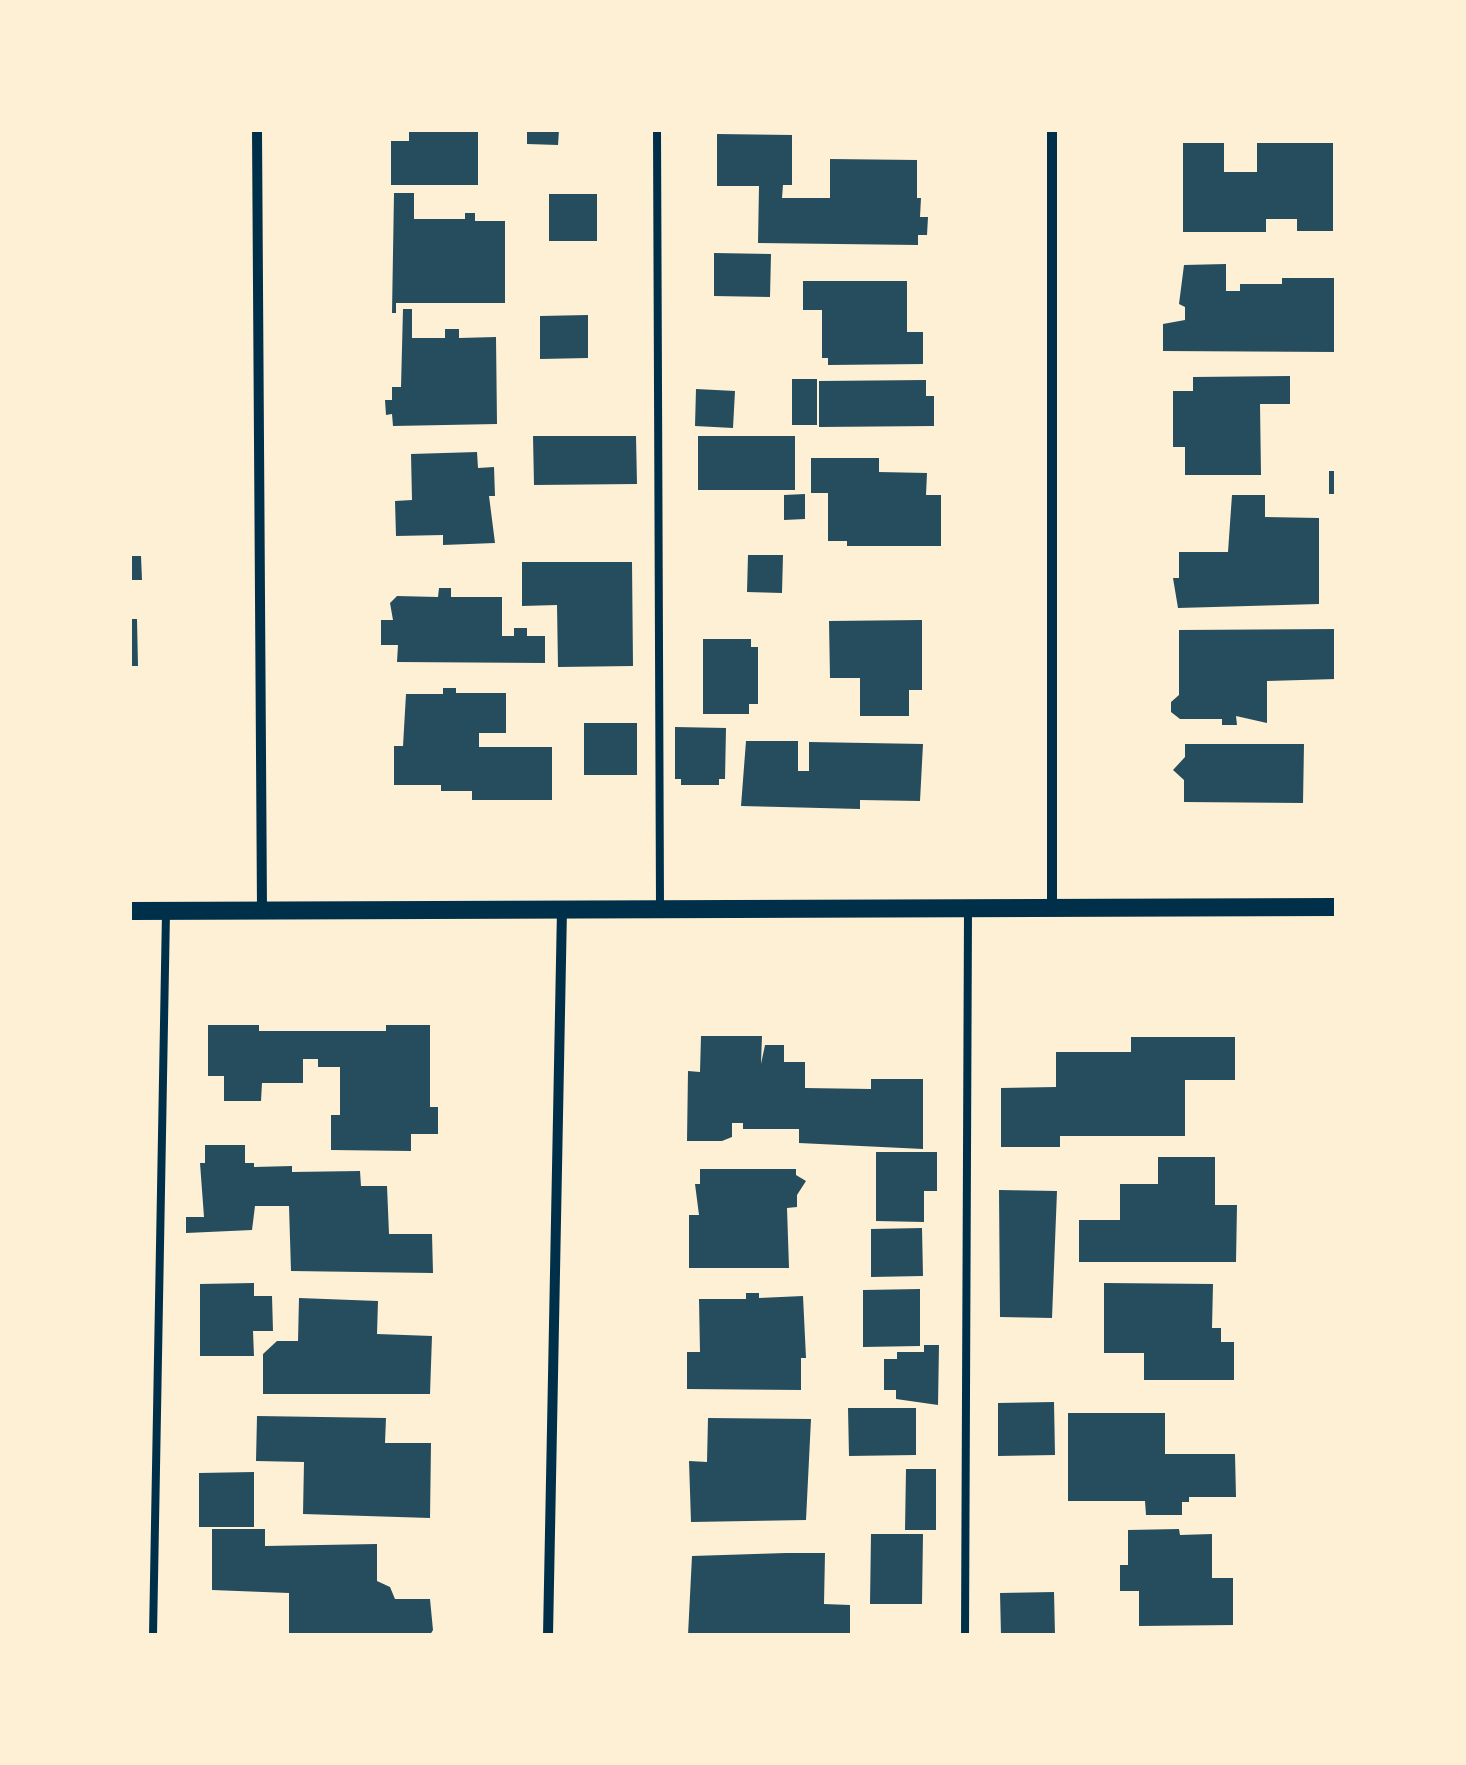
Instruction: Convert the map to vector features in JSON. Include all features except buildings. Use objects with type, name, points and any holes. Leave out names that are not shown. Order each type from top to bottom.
[{"type":"street","points":[[258,130],[262,909]]},
{"type":"street","points":[[1052,130],[1052,906]]},
{"type":"street","points":[[130,911],[1336,907]]},
{"type":"street","points":[[548,1635],[562,909]]},
{"type":"lane","points":[[657,130],[660,907]]},
{"type":"lane","points":[[965,1635],[968,906]]},
{"type":"lane","points":[[153,1635],[166,912]]}]
